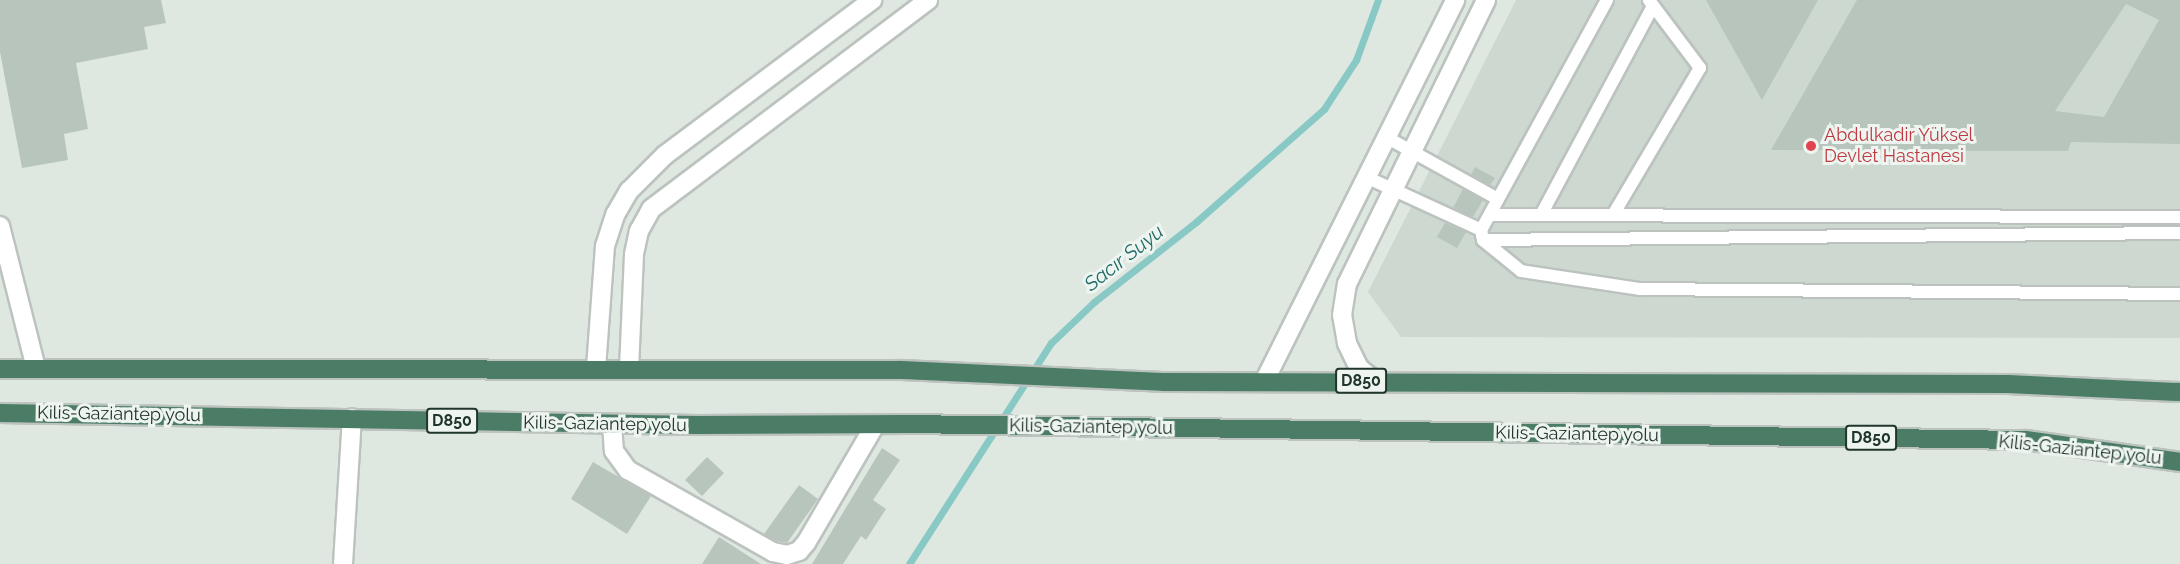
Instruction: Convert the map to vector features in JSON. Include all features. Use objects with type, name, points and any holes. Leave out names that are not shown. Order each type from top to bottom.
[{"type":"highway","name":"D850","points":[[0,369],[900,370],[1264,382],[2008,384],[2180,392]]},
{"type":"highway","points":[[2150,392],[2180,401]]},
{"type":"highway","name":"Kilis-Gaziantep yolu","points":[[0,413],[612,424],[905,424],[2026,440],[2178,462]]},
{"type":"street","points":[[596,368],[605,246],[615,215],[629,192],[665,155],[872,0]]},
{"type":"street","points":[[629,369],[634,254],[639,231],[651,209],[928,0]]},
{"type":"street","points":[[1264,382],[1455,0]]},
{"type":"street","points":[[1375,381],[1359,368],[1347,343],[1342,315],[1347,284],[1486,0]]},
{"type":"street","points":[[0,226],[36,368]]},
{"type":"street","points":[[343,564],[352,418]]},
{"type":"street","points":[[612,424],[614,451],[628,470],[773,552],[787,555],[806,543],[875,424]]},
{"type":"lane","points":[[1482,235],[1498,199],[1607,0]]},
{"type":"lane","points":[[1541,215],[1651,3],[1700,68],[1613,215]]},
{"type":"lane","points":[[1386,137],[1498,199]]},
{"type":"lane","points":[[1366,177],[1482,235],[1521,271],[1640,289],[2180,294]]},
{"type":"lane","points":[[1490,215],[2180,216]]},
{"type":"lane","points":[[1482,235],[2180,233]]},
{"type":"shaded area","name":"Abdulkadir Yüksel Devlet Hastanesi","points":[[1516,0],[2180,0],[2180,338],[1401,337],[1368,292]]},
{"type":"building","points":[[0,0],[161,0],[166,23],[144,27],[148,49],[76,63],[88,129],[64,134],[68,160],[22,168],[0,52]]},
{"type":"building","points":[[1706,0],[1818,0],[1762,100]]},
{"type":"building","points":[[1857,0],[2180,0],[2180,144],[2071,142],[2068,151],[1771,150]],"holes":[[[2126,4],[2159,20],[2104,117],[2055,111]]]},
{"type":"building","points":[[1475,167],[1495,178],[1490,185],[1471,175]]},
{"type":"building","points":[[1463,189],[1483,200],[1473,217],[1453,208]]},
{"type":"building","points":[[1445,223],[1466,232],[1457,248],[1437,237]]},
{"type":"building","points":[[882,448],[900,460],[873,500],[886,509],[866,540],[861,536],[843,564],[812,564]]},
{"type":"building","points":[[707,457],[724,473],[702,496],[685,480]]},
{"type":"building","points":[[593,462],[651,496],[627,534],[571,499]]},
{"type":"building","points":[[799,485],[818,499],[787,543],[764,534]]},
{"type":"building","points":[[719,537],[761,564],[702,564]]},
{"type":"waterway","name":"Sacır Suyu","points":[[909,564],[1051,343],[1094,302],[1196,222],[1324,109],[1356,60],[1378,0]]},
{"type":"place","name":"Abdulkadir Yüksel Devlet Hastanesi","points":[[1811,146]]}]
